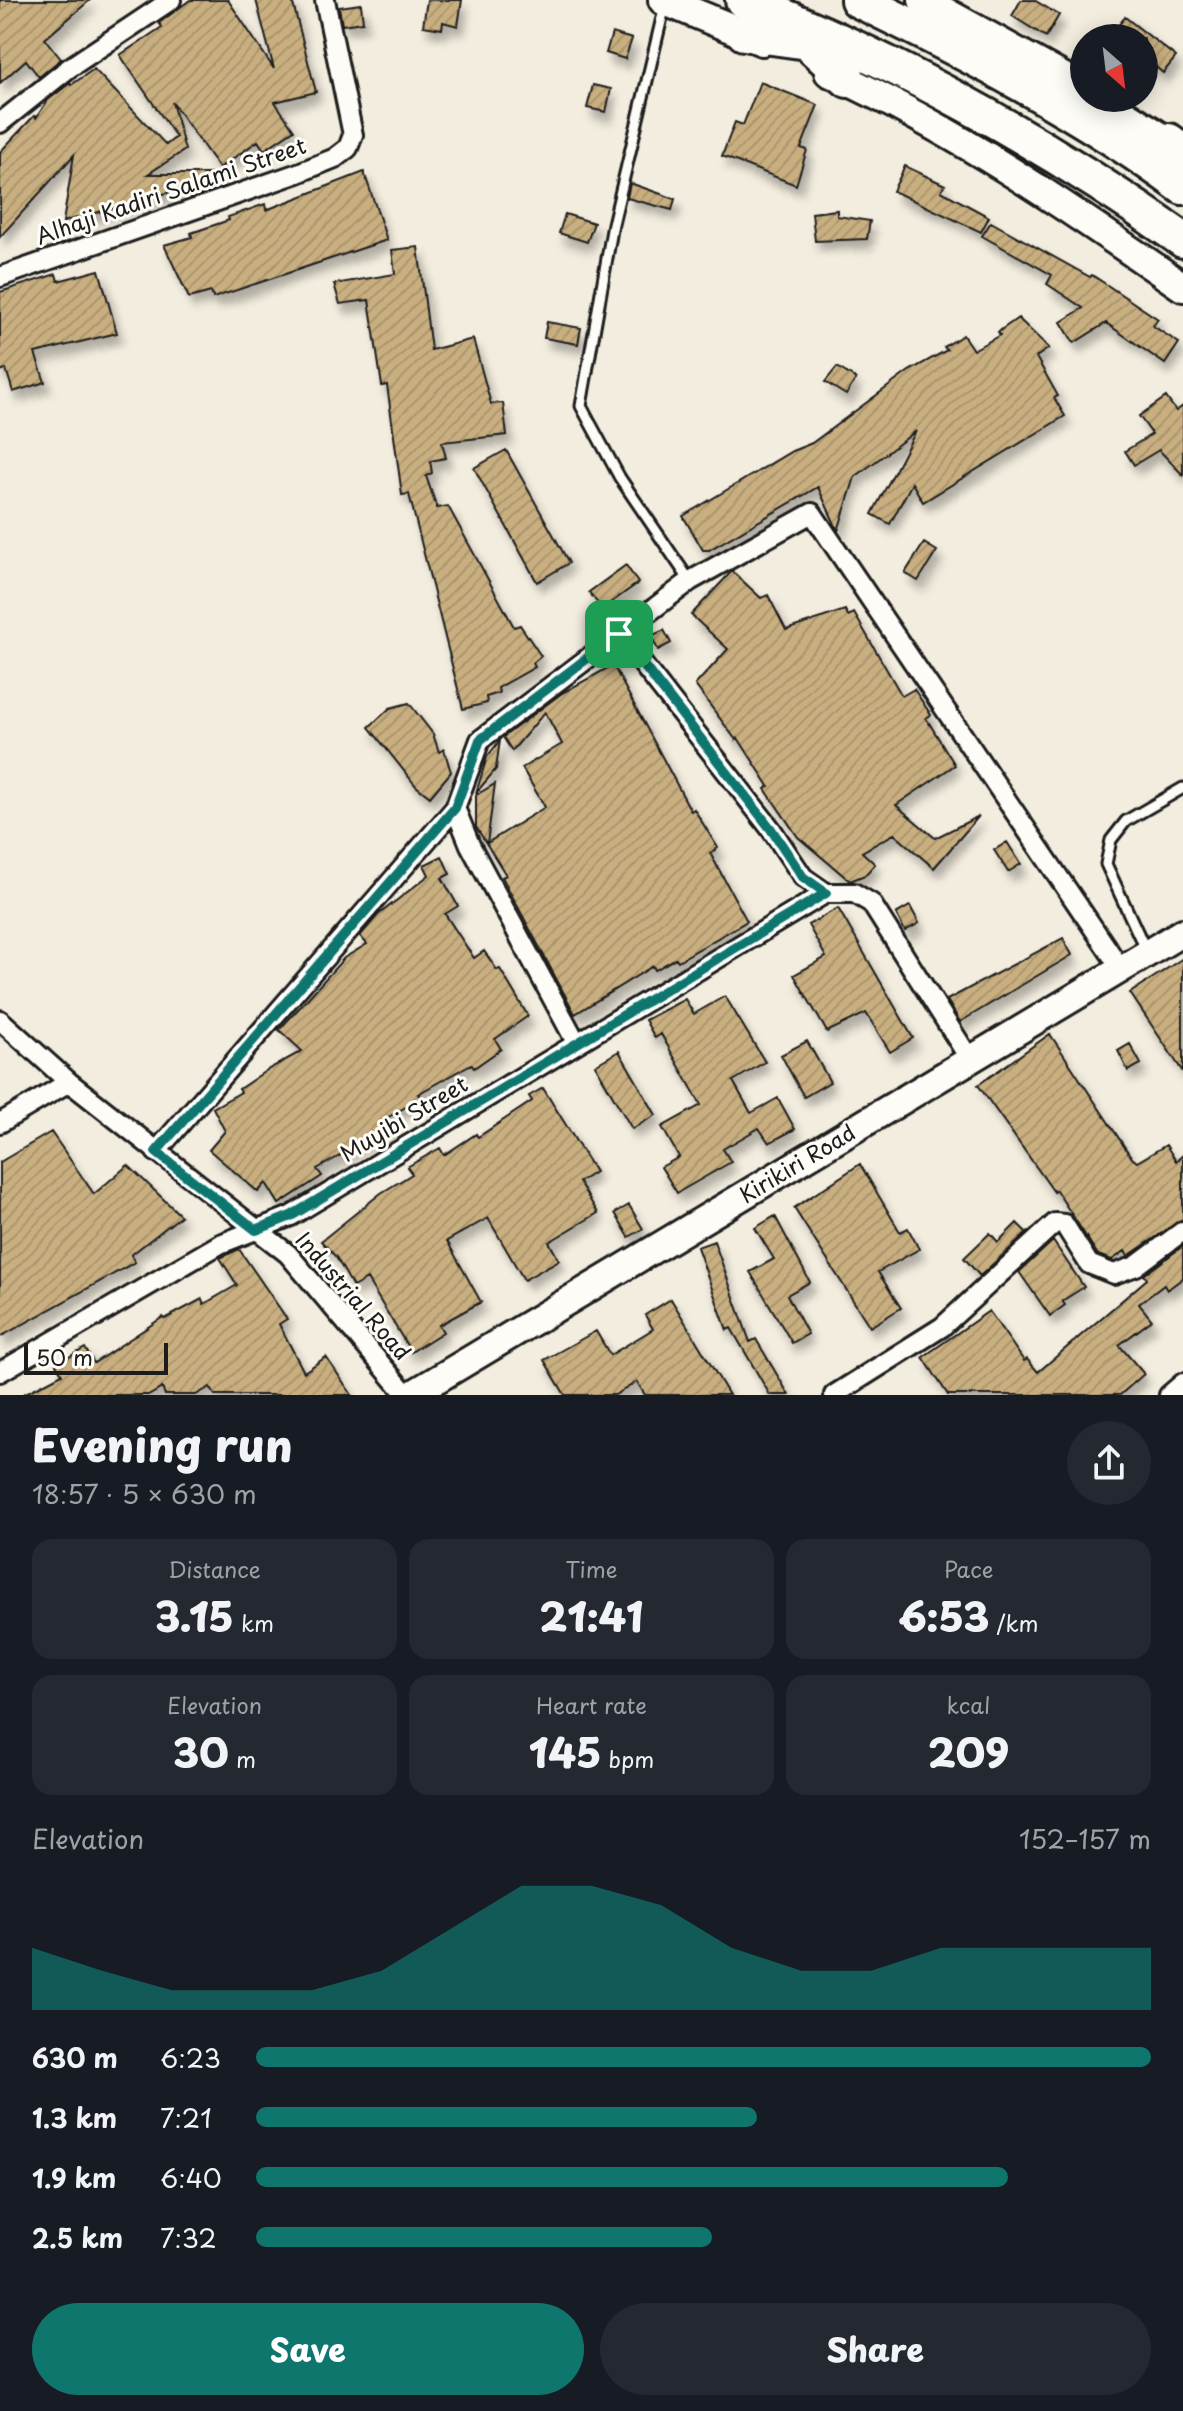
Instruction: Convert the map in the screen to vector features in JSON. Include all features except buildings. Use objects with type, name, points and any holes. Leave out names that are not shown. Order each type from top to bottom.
[{"type":"highway","points":[[858,0],[1174,157],[1183,187]]},
{"type":"highway","points":[[752,14],[811,42],[876,56]]},
{"type":"highway","points":[[752,14],[876,56],[1117,193],[1183,240]]},
{"type":"highway","points":[[811,42],[848,80]]},
{"type":"main road","points":[[665,0],[752,14],[848,80],[958,138],[1050,195],[1183,287]]},
{"type":"main road","points":[[923,0],[1070,81]]},
{"type":"main road","points":[[1117,112],[1174,157]]},
{"type":"main road","name":"Kirikiri Road","points":[[409,1395],[1183,932]]},
{"type":"street","points":[[0,123],[69,68],[171,0]]},
{"type":"street","name":"Alhaji Kadiri Salami Street","points":[[0,277],[298,173],[348,148],[353,135],[325,0]]},
{"type":"street","points":[[156,1152],[455,808],[480,740],[690,581],[812,513],[1121,969]]},
{"type":"street","points":[[619,634],[771,829],[803,877],[826,893],[854,893],[871,903],[971,1061]]},
{"type":"street","points":[[455,808],[470,845],[576,1042]]},
{"type":"street","name":"Muyibi Street","points":[[0,1372],[220,1244],[291,1216],[826,893]]},
{"type":"street","name":"Industrial Road","points":[[0,1020],[69,1082],[288,1254],[409,1395]]},
{"type":"street","points":[[0,1123],[69,1082]]},
{"type":"street","points":[[834,1395],[942,1327],[1055,1223],[1064,1224],[1089,1264],[1114,1274],[1136,1266],[1183,1231]]},
{"type":"street","points":[[1169,1395],[1183,1383]]},
{"type":"lane","points":[[665,0],[613,224],[581,406],[620,478],[690,581]]},
{"type":"lane","points":[[1147,954],[1106,864],[1111,840],[1126,821],[1183,788]]},
{"type":"route","points":[[619,634],[771,829],[803,877],[826,893],[291,1216],[256,1230],[156,1152],[295,988],[455,808],[480,740],[619,634]]}]
